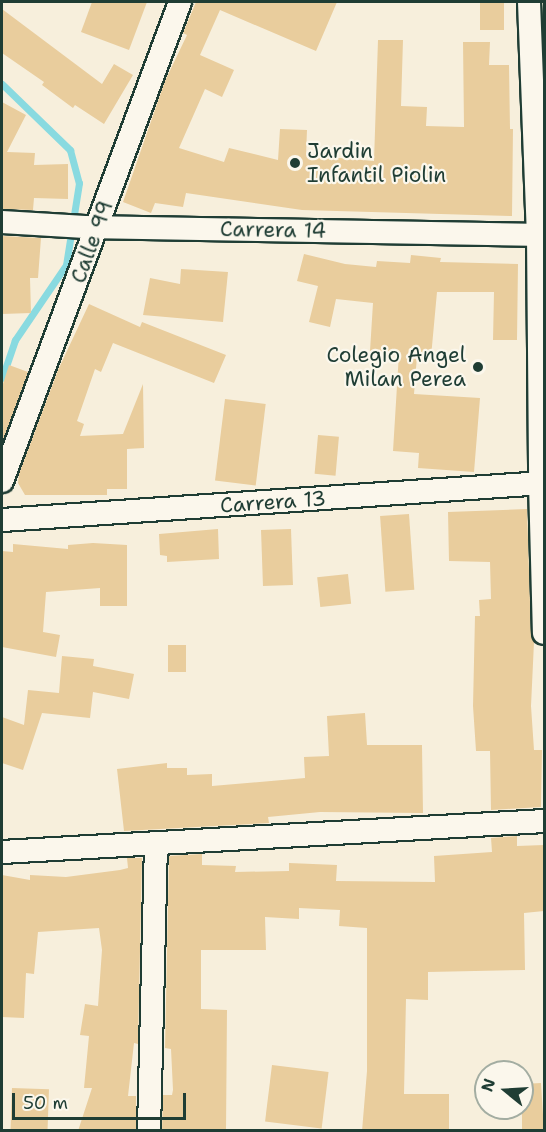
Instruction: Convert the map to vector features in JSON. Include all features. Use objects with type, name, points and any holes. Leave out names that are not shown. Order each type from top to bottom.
[{"type":"street","name":"Calle 99","points":[[2,481],[91,227],[180,2]]},
{"type":"street","points":[[529,2],[541,235],[544,633]]},
{"type":"street","name":"Carrera 14","points":[[2,222],[91,227],[541,235]]},
{"type":"street","name":"Carrera 13","points":[[2,520],[542,483]]},
{"type":"street","points":[[2,852],[544,821]]},
{"type":"street","points":[[149,1131],[156,843]]},
{"type":"building","points":[[92,2],[147,2],[129,50],[81,32]]},
{"type":"building","points":[[196,2],[337,2],[316,51],[220,10],[200,55],[234,70],[222,97],[205,89],[179,148],[224,162],[229,148],[278,160],[280,129],[307,130],[306,155],[374,161],[378,40],[403,40],[401,106],[427,107],[426,126],[464,127],[463,42],[490,42],[489,65],[509,65],[510,129],[513,129],[512,216],[302,210],[186,193],[183,207],[155,203],[151,213],[123,202],[165,81],[187,35],[183,33]]},
{"type":"building","points":[[480,2],[504,2],[504,30],[480,30]]},
{"type":"building","points":[[2,9],[102,84],[114,64],[133,75],[104,124],[75,105],[73,108],[42,85],[44,82],[2,53]]},
{"type":"building","points":[[2,102],[26,115],[7,152],[35,153],[34,165],[68,164],[68,199],[34,198],[33,210],[2,209]]},
{"type":"building","points":[[2,236],[41,238],[38,278],[30,278],[31,313],[2,314]]},
{"type":"building","points":[[304,254],[345,264],[376,267],[377,261],[410,263],[411,255],[441,258],[440,262],[518,264],[517,340],[493,340],[494,292],[437,292],[431,357],[417,356],[414,394],[480,398],[474,472],[418,468],[419,453],[393,451],[399,353],[370,351],[373,303],[336,299],[330,327],[309,322],[318,286],[297,281]]},
{"type":"building","points":[[181,269],[228,272],[223,322],[143,315],[150,278],[180,284]]},
{"type":"building","points":[[89,304],[140,327],[142,322],[226,355],[214,383],[113,343],[101,372],[95,369],[77,421],[84,424],[80,436],[123,434],[143,384],[144,448],[127,449],[127,489],[107,489],[107,495],[25,495],[18,483],[19,474],[58,370]]},
{"type":"building","points":[[9,365],[28,372],[2,444],[2,387]]},
{"type":"building","points":[[225,399],[266,404],[256,485],[215,480]]},
{"type":"building","points":[[318,435],[339,437],[336,476],[315,474]]},
{"type":"building","points":[[527,509],[531,633],[534,642],[531,706],[534,750],[542,750],[541,807],[491,810],[490,751],[476,751],[473,706],[475,616],[480,616],[479,600],[491,599],[490,562],[449,561],[448,512]]},
{"type":"building","points":[[409,514],[414,590],[385,592],[380,516]]},
{"type":"building","points":[[218,529],[219,559],[167,562],[167,556],[160,555],[159,534]]},
{"type":"building","points":[[291,529],[293,585],[263,586],[261,530]]},
{"type":"building","points":[[93,543],[127,545],[127,606],[100,606],[100,588],[46,592],[43,632],[60,635],[56,657],[2,647],[2,551],[13,552],[13,544],[68,549],[68,545]]},
{"type":"building","points":[[348,574],[351,604],[320,607],[317,577]]},
{"type":"building","points":[[168,645],[186,645],[186,672],[168,672]]},
{"type":"building","points":[[62,656],[94,659],[93,666],[134,674],[129,699],[93,692],[90,718],[42,713],[23,770],[2,763],[2,717],[24,725],[28,690],[59,693]]},
{"type":"building","points":[[365,713],[367,745],[422,745],[423,813],[320,812],[268,817],[269,823],[124,831],[117,769],[167,763],[167,768],[187,768],[187,775],[212,774],[212,786],[305,778],[304,757],[329,756],[327,716]]},
{"type":"building","points":[[517,836],[517,846],[544,845],[544,911],[524,913],[525,970],[428,972],[428,1000],[406,999],[404,1094],[449,1094],[449,1131],[362,1131],[367,1071],[367,928],[339,926],[340,910],[299,908],[299,919],[265,917],[266,950],[201,950],[201,1009],[227,1010],[226,1131],[162,1131],[163,1095],[172,1095],[173,1090],[171,1049],[165,1048],[169,856],[202,854],[202,865],[236,866],[235,872],[289,871],[289,863],[337,865],[336,881],[435,882],[434,856],[492,852],[491,838]]},
{"type":"building","points":[[127,858],[142,858],[138,1044],[134,1043],[128,1096],[136,1096],[136,1131],[78,1131],[92,1088],[84,1088],[89,1036],[80,1035],[85,1004],[98,1006],[102,950],[99,928],[38,932],[34,974],[26,973],[24,1018],[2,1017],[2,875],[30,880],[30,875],[66,877],[120,870],[128,868]]},
{"type":"building","points":[[272,1065],[329,1072],[322,1129],[265,1122]]},
{"type":"building","points":[[534,1083],[541,1083],[544,1131],[522,1131],[522,1120],[534,1120]]},
{"type":"building","points":[[12,1088],[49,1089],[48,1130],[11,1130]]},
{"type":"waterway","points":[[2,84],[70,150],[79,183],[66,265],[15,340],[2,378]]},
{"type":"place","name":"Jardin Infantil Piolin","points":[[295,163]]},
{"type":"place","name":"Colegio Angel Milan Perea","points":[[478,367]]}]
